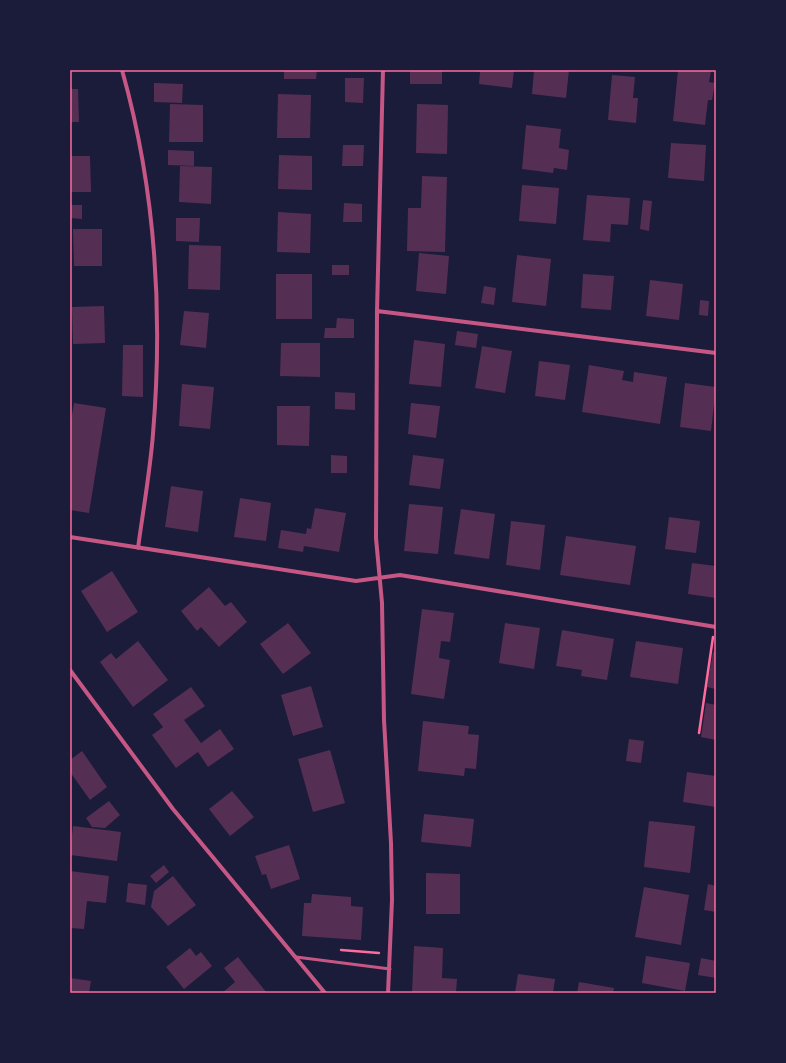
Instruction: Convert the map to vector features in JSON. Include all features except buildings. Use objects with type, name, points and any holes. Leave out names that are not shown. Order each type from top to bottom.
[{"type":"street","points":[[122,70],[138,138],[155,260],[156,377],[153,435],[138,548]]},
{"type":"street","points":[[383,70],[377,311],[376,538],[382,603],[384,720],[391,850],[392,900],[388,993]]},
{"type":"street","points":[[377,311],[716,353]]},
{"type":"street","points":[[70,538],[356,581],[400,575],[715,627]]},
{"type":"street","points":[[70,670],[173,809],[325,993]]},
{"type":"lane","points":[[295,957],[390,969]]},
{"type":"path","points":[[699,733],[715,627]]}]
